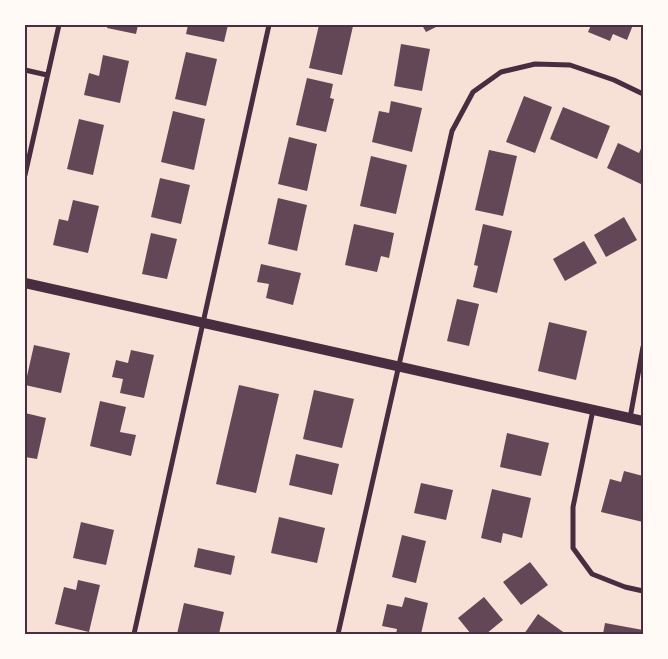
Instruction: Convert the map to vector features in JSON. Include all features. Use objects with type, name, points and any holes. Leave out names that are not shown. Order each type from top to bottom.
[{"type":"main road","points":[[25,283],[643,421]]},
{"type":"street","points":[[25,175],[59,25]]},
{"type":"street","points":[[134,634],[269,25]]},
{"type":"street","points":[[338,634],[452,131],[473,92],[501,72],[536,64],[570,66],[614,80],[643,94]]},
{"type":"street","points":[[25,70],[47,75]]},
{"type":"street","points":[[630,418],[643,347]]},
{"type":"street","points":[[593,410],[573,507],[573,548],[592,574],[624,587],[643,591]]},
{"type":"building","points":[[108,25],[138,25],[136,34],[107,28]]},
{"type":"building","points":[[188,25],[228,25],[224,42],[186,34]]},
{"type":"building","points":[[319,25],[353,26],[342,75],[309,68]]},
{"type":"building","points":[[422,25],[440,25],[426,32]]},
{"type":"building","points":[[591,25],[633,25],[627,40],[613,34],[610,41],[588,32]]},
{"type":"building","points":[[401,44],[430,49],[422,91],[394,86]]},
{"type":"building","points":[[186,52],[217,59],[206,106],[175,99]]},
{"type":"building","points":[[103,55],[129,61],[120,103],[84,95],[89,73],[99,76]]},
{"type":"building","points":[[307,78],[333,84],[330,98],[334,99],[326,132],[296,125]]},
{"type":"building","points":[[524,96],[552,107],[535,153],[506,142]]},
{"type":"building","points":[[391,101],[422,108],[412,152],[372,142],[379,111],[389,113]]},
{"type":"building","points":[[563,107],[610,126],[597,159],[550,139]]},
{"type":"building","points":[[173,111],[205,119],[194,170],[161,162]]},
{"type":"building","points":[[79,119],[104,125],[93,175],[67,169]]},
{"type":"building","points":[[289,137],[317,144],[307,191],[278,184]]},
{"type":"building","points":[[618,143],[639,153],[643,144],[643,185],[607,168]]},
{"type":"building","points":[[489,150],[517,156],[503,216],[475,210]]},
{"type":"building","points":[[371,156],[407,165],[396,214],[360,206]]},
{"type":"building","points":[[160,178],[190,185],[181,224],[151,217]]},
{"type":"building","points":[[278,198],[307,205],[297,251],[268,244]]},
{"type":"building","points":[[73,200],[99,206],[88,253],[53,245],[59,219],[68,221]]},
{"type":"building","points":[[624,217],[637,240],[606,257],[594,235]]},
{"type":"building","points":[[354,224],[394,233],[389,258],[381,256],[377,272],[345,265]]},
{"type":"building","points":[[483,224],[512,231],[497,293],[473,287],[478,266],[474,265]]},
{"type":"building","points":[[151,233],[177,239],[167,279],[142,274]]},
{"type":"building","points":[[584,241],[597,263],[565,281],[553,259]]},
{"type":"building","points":[[261,264],[301,273],[293,305],[266,298],[269,284],[257,282]]},
{"type":"building","points":[[457,299],[479,304],[469,346],[447,341]]},
{"type":"building","points":[[549,322],[587,331],[576,380],[538,371]]},
{"type":"building","points":[[34,345],[70,353],[61,393],[25,385]]},
{"type":"building","points":[[131,350],[154,355],[144,398],[120,393],[123,379],[112,377],[116,360],[128,363]]},
{"type":"building","points":[[239,385],[279,394],[256,493],[216,484]]},
{"type":"building","points":[[314,390],[354,399],[342,448],[303,439]]},
{"type":"building","points":[[100,401],[126,407],[120,432],[136,435],[131,456],[90,446]]},
{"type":"building","points":[[25,413],[46,418],[37,459],[25,457]]},
{"type":"building","points":[[507,433],[549,443],[541,476],[500,467]]},
{"type":"building","points":[[296,454],[339,464],[332,495],[289,485]]},
{"type":"building","points":[[624,471],[643,476],[643,522],[601,512],[610,479],[621,482]]},
{"type":"building","points":[[421,483],[453,490],[446,520],[414,513]]},
{"type":"building","points":[[492,489],[531,498],[522,538],[503,533],[501,543],[481,538]]},
{"type":"building","points":[[279,517],[325,528],[317,563],[271,553]]},
{"type":"building","points":[[81,522],[114,530],[106,565],[73,558]]},
{"type":"building","points":[[402,535],[426,541],[416,583],[392,577]]},
{"type":"building","points":[[198,548],[235,556],[231,575],[194,567]]},
{"type":"building","points":[[530,562],[548,585],[521,605],[503,582]]},
{"type":"building","points":[[78,580],[100,585],[89,632],[55,624],[64,587],[76,590]]},
{"type":"building","points":[[405,597],[428,603],[421,634],[396,634],[397,629],[382,626],[387,604],[402,607]]},
{"type":"building","points":[[484,597],[503,620],[486,634],[471,634],[458,618]]},
{"type":"building","points":[[184,603],[224,612],[219,634],[177,634]]},
{"type":"building","points":[[538,614],[566,634],[524,634]]},
{"type":"building","points":[[605,623],[643,630],[643,634],[603,634]]}]
